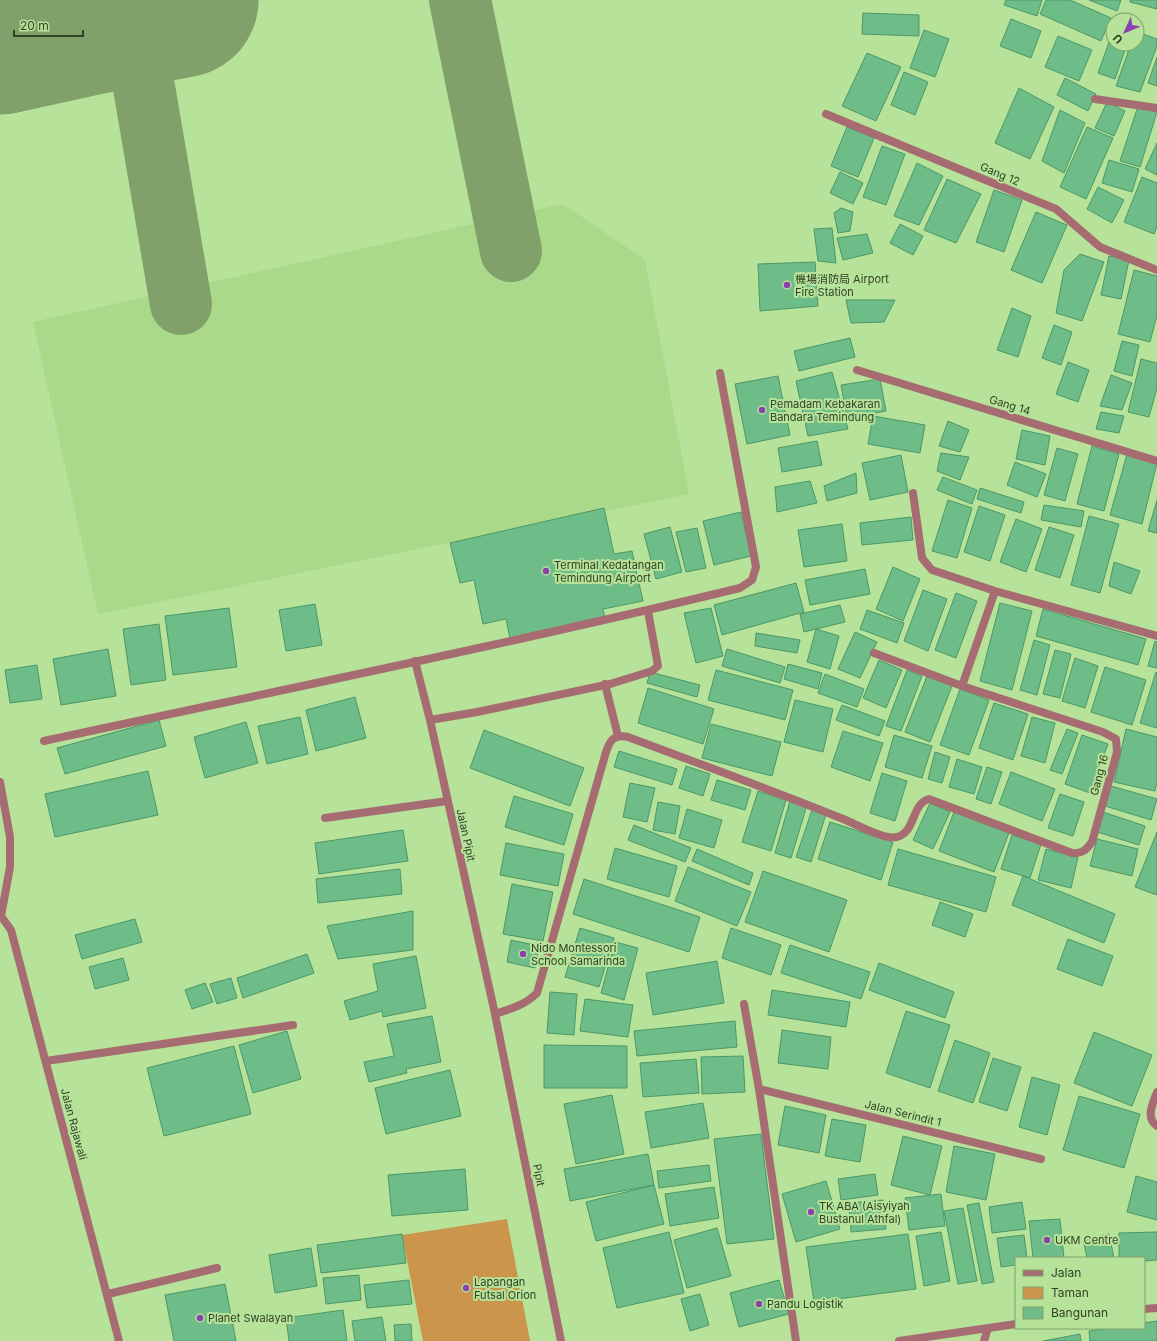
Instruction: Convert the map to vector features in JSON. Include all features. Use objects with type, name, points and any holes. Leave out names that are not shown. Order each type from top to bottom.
[{"type":"street","points":[[1095,99],[1157,108]]},
{"type":"street","name":"Gang 12","points":[[826,114],[1056,210],[1100,247],[1157,270]]},
{"type":"street","name":"Gang 14","points":[[856,370],[1157,461]]},
{"type":"street","points":[[44,741],[415,661],[494,646],[740,588],[752,580],[756,567],[720,373]]},
{"type":"street","points":[[913,493],[922,558],[928,567],[995,591],[1157,636]]},
{"type":"street","points":[[874,653],[962,686],[995,591]]},
{"type":"street","points":[[430,720],[477,712],[606,684],[652,671],[658,666],[648,610]]},
{"type":"street","name":"Jalan Pipit","points":[[415,661],[430,720],[495,1014]]},
{"type":"street","points":[[495,1014],[529,1001],[537,993],[606,752],[611,740],[618,736],[606,684]]},
{"type":"street","name":"Gang 16","points":[[618,736],[628,737],[830,813],[884,836],[897,837],[902,835],[906,831],[919,805],[924,800],[934,800],[1072,853],[1082,853],[1092,842],[1117,752],[1116,739],[1103,732],[962,686]]},
{"type":"street","points":[[0,782],[10,837],[10,867],[0,916]]},
{"type":"street","points":[[325,818],[447,801]]},
{"type":"street","name":"Jalan Rajawali","points":[[0,916],[11,930],[108,1294],[119,1341]]},
{"type":"street","points":[[744,1004],[759,1089],[796,1341]]},
{"type":"street","name":"Pipit","points":[[495,1014],[561,1341]]},
{"type":"street","points":[[46,1061],[293,1025]]},
{"type":"street","name":"Jalan Serindit 1","points":[[759,1089],[1041,1159]]},
{"type":"street","points":[[1157,1092],[1150,1116],[1153,1123],[1157,1126]]},
{"type":"street","points":[[108,1294],[217,1268]]},
{"type":"street","points":[[1145,1309],[1157,1308]]},
{"type":"street","points":[[899,1341],[1015,1324]]},
{"type":"street","points":[[984,1341],[988,1328]]},
{"type":"shaded area","points":[[563,204],[645,260],[689,494],[98,614],[33,322]]},
{"type":"green space","name":"Lapangan Futsal Orion","points":[[507,1219],[530,1341],[423,1341],[402,1235]]},
{"type":"building","points":[[1006,0],[1042,0],[1037,16],[1004,5]]},
{"type":"building","points":[[1046,0],[1070,0],[1105,15],[1105,32],[1101,41],[1040,14]]},
{"type":"building","points":[[1089,0],[1121,0],[1117,11]]},
{"type":"building","points":[[1130,0],[1157,0],[1157,9],[1130,2]]},
{"type":"building","points":[[863,13],[919,15],[919,36],[862,34]]},
{"type":"building","points":[[1011,19],[1041,31],[1031,58],[1000,46]]},
{"type":"building","points":[[924,30],[949,39],[935,77],[910,68]]},
{"type":"building","points":[[1145,35],[1157,39],[1157,46],[1140,92],[1116,86],[1128,52],[1145,52]]},
{"type":"building","points":[[1058,36],[1092,50],[1079,81],[1045,67]]},
{"type":"building","points":[[1106,52],[1124,52],[1115,79],[1098,73]]},
{"type":"building","points":[[867,53],[901,67],[876,121],[842,106]]},
{"type":"building","points":[[1157,57],[1157,86],[1148,83]]},
{"type":"building","points":[[904,72],[928,82],[915,115],[891,105]]},
{"type":"building","points":[[1065,78],[1096,94],[1088,111],[1057,95]]},
{"type":"building","points":[[1019,88],[1054,107],[1030,159],[995,143]]},
{"type":"building","points":[[1107,102],[1125,111],[1114,136],[1095,128]]},
{"type":"building","points":[[1138,106],[1157,112],[1140,167],[1120,161]]},
{"type":"building","points":[[1060,110],[1085,123],[1064,173],[1042,161]]},
{"type":"building","points":[[847,127],[874,138],[858,177],[831,166]]},
{"type":"building","points":[[1087,127],[1113,138],[1086,199],[1060,187]]},
{"type":"building","points":[[1157,143],[1157,175],[1145,169]]},
{"type":"building","points":[[882,146],[905,154],[886,205],[863,197]]},
{"type":"building","points":[[1109,160],[1139,169],[1132,192],[1102,183]]},
{"type":"building","points":[[917,163],[943,176],[919,225],[894,216]]},
{"type":"building","points":[[840,172],[863,183],[853,204],[830,193]]},
{"type":"building","points":[[1142,177],[1157,183],[1157,227],[1154,234],[1124,222]]},
{"type":"building","points":[[947,179],[981,194],[956,243],[924,230]]},
{"type":"building","points":[[1098,187],[1124,200],[1112,223],[1087,209]]},
{"type":"building","points":[[994,190],[1022,200],[1004,252],[976,242]]},
{"type":"building","points":[[841,208],[853,212],[850,231],[838,233],[834,213]]},
{"type":"building","points":[[1036,212],[1067,225],[1042,283],[1011,270]]},
{"type":"building","points":[[900,224],[923,236],[913,255],[890,243]]},
{"type":"building","points":[[832,228],[836,263],[818,261],[814,229]]},
{"type":"building","points":[[867,234],[873,253],[843,260],[837,238]]},
{"type":"building","points":[[1080,254],[1104,262],[1082,321],[1056,313],[1064,270]]},
{"type":"building","points":[[1109,256],[1129,260],[1121,299],[1101,295]]},
{"type":"building","name":"機場消防局 Airport Fire Station","points":[[815,262],[818,306],[760,311],[758,264]]},
{"type":"building","points":[[1134,270],[1157,276],[1157,315],[1150,342],[1118,334]]},
{"type":"building","points":[[846,300],[895,300],[884,322],[851,323]]},
{"type":"building","points":[[1012,308],[1031,316],[1018,357],[997,350]]},
{"type":"building","points":[[1054,325],[1072,332],[1061,365],[1042,358]]},
{"type":"building","points":[[850,338],[855,357],[799,371],[794,351]]},
{"type":"building","points":[[1122,341],[1139,345],[1132,376],[1114,371]]},
{"type":"building","points":[[1141,359],[1157,363],[1157,388],[1149,417],[1128,412]]},
{"type":"building","points":[[1068,362],[1089,370],[1078,402],[1056,394]]},
{"type":"building","points":[[832,372],[848,429],[808,436],[796,381]]},
{"type":"building","points":[[1111,375],[1132,383],[1122,410],[1100,406]]},
{"type":"building","name":"Pemadam Kebakaran Bandara Temindung","points":[[778,376],[790,435],[747,444],[735,384]]},
{"type":"building","points":[[880,379],[886,411],[847,418],[841,385]]},
{"type":"building","points":[[1101,412],[1124,416],[1119,433],[1096,429]]},
{"type":"building","points":[[873,416],[925,425],[920,453],[868,444]]},
{"type":"building","points":[[948,421],[969,430],[960,452],[939,446]]},
{"type":"building","points":[[1022,430],[1050,436],[1045,465],[1016,459]]},
{"type":"building","points":[[817,441],[822,465],[782,472],[778,448]]},
{"type":"building","points":[[1092,446],[1119,454],[1104,511],[1077,504]]},
{"type":"building","points":[[1057,448],[1078,454],[1065,501],[1044,495]]},
{"type":"building","points":[[941,453],[969,457],[960,480],[937,471]]},
{"type":"building","points":[[1127,454],[1157,463],[1142,524],[1110,515]]},
{"type":"building","points":[[901,455],[908,492],[870,500],[862,463]]},
{"type":"building","points":[[1015,462],[1046,474],[1037,497],[1007,485]]},
{"type":"building","points":[[856,473],[857,493],[827,501],[824,486]]},
{"type":"building","points":[[943,477],[977,490],[972,504],[937,490]]},
{"type":"building","points":[[810,481],[817,503],[777,512],[775,487]]},
{"type":"building","points":[[980,488],[1024,502],[1021,513],[977,499]]},
{"type":"building","points":[[948,500],[972,508],[957,558],[932,551]]},
{"type":"building","points":[[1157,500],[1157,533],[1148,531]]},
{"type":"building","points":[[1044,505],[1084,511],[1081,527],[1041,520]]},
{"type":"building","points":[[979,506],[1005,515],[990,561],[964,552]]},
{"type":"building","name":"Terminal Kedatangan Temindung Airport","points":[[604,508],[614,554],[632,551],[643,601],[603,609],[605,618],[510,639],[506,619],[483,624],[474,580],[460,583],[450,543]]},
{"type":"building","points":[[741,512],[751,556],[714,565],[703,521]]},
{"type":"building","points":[[1089,516],[1119,524],[1100,593],[1071,585]]},
{"type":"building","points":[[911,517],[913,540],[862,545],[860,523]]},
{"type":"building","points":[[1016,519],[1042,529],[1026,572],[1000,562]]},
{"type":"building","points":[[842,524],[847,561],[804,567],[798,530]]},
{"type":"building","points":[[670,527],[682,572],[656,579],[644,534]]},
{"type":"building","points":[[1049,527],[1074,535],[1060,578],[1035,570]]},
{"type":"building","points":[[697,528],[706,568],[686,572],[676,532]]},
{"type":"building","points":[[1114,562],[1140,571],[1131,594],[1109,586]]},
{"type":"building","points":[[893,567],[920,579],[903,621],[876,609]]},
{"type":"building","points":[[865,569],[870,594],[810,605],[805,580]]},
{"type":"building","points":[[796,583],[804,612],[722,635],[714,605]]},
{"type":"building","points":[[923,590],[947,599],[928,651],[904,641]]},
{"type":"building","points":[[956,593],[977,601],[956,658],[935,650]]},
{"type":"building","points":[[1000,603],[1032,611],[1012,690],[980,681]]},
{"type":"building","points":[[315,604],[322,645],[286,651],[279,610]]},
{"type":"building","points":[[840,605],[845,622],[804,632],[800,614]]},
{"type":"building","points":[[229,608],[237,667],[173,675],[165,616]]},
{"type":"building","points":[[711,608],[723,656],[696,663],[684,613]]},
{"type":"building","points":[[1043,609],[1146,639],[1138,665],[1036,636]]},
{"type":"building","points":[[867,610],[904,623],[897,643],[860,629]]},
{"type":"building","points":[[159,624],[166,680],[131,685],[123,629]]},
{"type":"building","points":[[816,629],[839,636],[830,669],[807,662]]},
{"type":"building","points":[[855,632],[877,642],[860,678],[838,669]]},
{"type":"building","points":[[756,633],[800,640],[797,653],[755,646]]},
{"type":"building","points":[[1034,640],[1050,645],[1037,695],[1020,690]]},
{"type":"building","points":[[1155,641],[1157,642],[1157,668],[1148,666]]},
{"type":"building","points":[[108,649],[116,696],[61,705],[53,659]]},
{"type":"building","points":[[727,649],[785,667],[780,683],[722,666]]},
{"type":"building","points":[[1055,650],[1071,654],[1060,698],[1043,694]]},
{"type":"building","points":[[1075,658],[1098,666],[1085,708],[1062,701]]},
{"type":"building","points":[[879,660],[902,670],[886,708],[863,698]]},
{"type":"building","points":[[788,664],[822,673],[818,689],[784,679]]},
{"type":"building","points":[[37,665],[42,699],[10,703],[5,670]]},
{"type":"building","points":[[1105,667],[1146,680],[1132,725],[1091,712]]},
{"type":"building","points":[[716,670],[793,690],[785,720],[708,700]]},
{"type":"building","points":[[907,670],[922,676],[901,731],[886,726]]},
{"type":"building","points":[[650,672],[700,685],[697,697],[647,683]]},
{"type":"building","points":[[1156,672],[1157,673],[1157,728],[1140,723]]},
{"type":"building","points":[[825,674],[864,689],[857,707],[818,693]]},
{"type":"building","points":[[927,676],[952,686],[930,742],[905,732]]},
{"type":"building","points":[[648,688],[714,709],[703,744],[638,723]]},
{"type":"building","points":[[960,689],[989,700],[969,755],[940,745]]},
{"type":"building","points":[[355,697],[366,738],[316,751],[306,710]]},
{"type":"building","points":[[795,700],[833,709],[823,752],[784,742]]},
{"type":"building","points":[[994,703],[1028,714],[1013,760],[979,748]]},
{"type":"building","points":[[842,705],[885,721],[879,736],[836,720]]},
{"type":"building","points":[[300,717],[308,754],[267,764],[258,726]]},
{"type":"building","points":[[1032,717],[1055,723],[1045,763],[1021,756]]},
{"type":"building","points":[[159,720],[166,746],[65,774],[57,748]]},
{"type":"building","points":[[246,722],[258,763],[205,778],[194,737]]},
{"type":"building","points":[[711,724],[781,742],[772,776],[702,758]]},
{"type":"building","points":[[1067,729],[1078,733],[1062,774],[1050,770]]},
{"type":"building","points":[[1126,729],[1157,737],[1157,783],[1155,791],[1114,782]]},
{"type":"building","points":[[484,730],[584,768],[570,806],[470,768]]},
{"type":"building","points":[[843,731],[883,743],[870,781],[831,767]]},
{"type":"building","points":[[894,735],[932,746],[922,778],[885,767]]},
{"type":"building","points":[[1082,735],[1108,744],[1090,793],[1065,784]]},
{"type":"building","points":[[619,751],[677,769],[672,785],[614,767]]},
{"type":"building","points":[[935,752],[950,757],[942,783],[928,779]]},
{"type":"building","points":[[957,759],[982,767],[974,794],[949,787]]},
{"type":"building","points":[[686,766],[710,774],[703,796],[679,788]]},
{"type":"building","points":[[987,767],[1002,772],[991,804],[976,799]]},
{"type":"building","points":[[148,771],[158,815],[55,837],[45,794]]},
{"type":"building","points":[[1011,772],[1055,789],[1042,821],[999,804]]},
{"type":"building","points":[[882,773],[907,781],[895,821],[870,813]]},
{"type":"building","points":[[717,780],[751,790],[745,810],[711,800]]},
{"type":"building","points":[[630,783],[655,788],[647,822],[623,817]]},
{"type":"building","points":[[1111,786],[1157,799],[1151,820],[1105,806]]},
{"type":"building","points":[[758,791],[786,800],[771,851],[742,842]]},
{"type":"building","points":[[1060,794],[1084,802],[1073,836],[1048,828]]},
{"type":"building","points":[[514,796],[573,814],[564,845],[505,827]]},
{"type":"building","points":[[790,801],[807,805],[791,858],[775,853]]},
{"type":"building","points":[[658,802],[680,806],[675,834],[653,830]]},
{"type":"building","points":[[930,803],[950,812],[933,849],[913,840]]},
{"type":"building","points":[[687,809],[722,820],[714,848],[679,838]]},
{"type":"building","points":[[812,810],[826,814],[811,862],[796,857]]},
{"type":"building","points":[[954,812],[1009,833],[994,872],[939,851]]},
{"type":"building","points":[[1103,812],[1145,826],[1139,845],[1097,832]]},
{"type":"building","points":[[830,822],[893,842],[881,880],[818,859]]},
{"type":"building","points":[[634,825],[691,848],[685,862],[628,840]]},
{"type":"building","points":[[403,830],[408,861],[319,874],[315,843]]},
{"type":"building","points":[[1157,832],[1157,895],[1135,887]]},
{"type":"building","points":[[1012,835],[1041,844],[1030,878],[1001,869]]},
{"type":"building","points":[[1097,839],[1138,849],[1132,876],[1090,866]]},
{"type":"building","points":[[506,843],[564,854],[558,886],[500,875]]},
{"type":"building","points":[[615,848],[677,866],[669,897],[607,879]]},
{"type":"building","points":[[697,849],[753,873],[749,885],[692,861]]},
{"type":"building","points":[[898,849],[996,877],[986,912],[888,885]]},
{"type":"building","points":[[1046,849],[1078,857],[1071,888],[1038,880]]},
{"type":"building","points":[[688,867],[751,892],[737,926],[675,901]]},
{"type":"building","points":[[400,869],[402,894],[318,903],[316,879]]},
{"type":"building","points":[[763,871],[847,900],[829,952],[745,922]]},
{"type":"building","points":[[1023,876],[1115,914],[1104,943],[1012,905]]},
{"type":"building","points":[[584,879],[700,917],[689,952],[573,914]]},
{"type":"building","points":[[512,884],[553,892],[543,941],[503,934]]},
{"type":"building","points":[[940,902],[973,914],[965,937],[932,925]]},
{"type":"building","points":[[413,911],[413,950],[338,959],[327,926]]},
{"type":"building","points":[[135,919],[142,942],[82,959],[75,935]]},
{"type":"building","points":[[580,928],[614,938],[599,987],[565,977]]},
{"type":"building","points":[[731,928],[781,945],[771,975],[722,958]]},
{"type":"building","points":[[1068,939],[1113,956],[1102,986],[1057,969]]},
{"type":"building","name":"Nido Montessori School Samarinda","points":[[511,940],[539,946],[535,968],[507,962]]},
{"type":"building","points":[[615,942],[638,948],[624,1000],[601,993]]},
{"type":"building","points":[[790,945],[870,972],[861,999],[781,973]]},
{"type":"building","points":[[307,954],[314,973],[243,998],[237,978]]},
{"type":"building","points":[[416,956],[426,1008],[383,1017],[382,1011],[350,1020],[344,1001],[378,991],[373,964]]},
{"type":"building","points":[[123,958],[129,980],[95,989],[89,967]]},
{"type":"building","points":[[717,961],[724,1003],[653,1015],[646,973]]},
{"type":"building","points":[[879,963],[954,992],[945,1018],[869,990]]},
{"type":"building","points":[[231,978],[237,998],[217,1004],[210,984]]},
{"type":"building","points":[[205,983],[213,1002],[192,1009],[185,990]]},
{"type":"building","points":[[772,990],[850,1002],[846,1027],[768,1015]]},
{"type":"building","points":[[550,992],[577,994],[574,1035],[547,1033]]},
{"type":"building","points":[[585,999],[633,1005],[628,1037],[580,1031]]},
{"type":"building","points":[[906,1011],[950,1025],[930,1088],[886,1073]]},
{"type":"building","points":[[432,1016],[441,1062],[406,1069],[407,1073],[369,1082],[364,1062],[394,1056],[387,1024]]},
{"type":"building","points":[[735,1021],[737,1047],[637,1056],[634,1031]]},
{"type":"building","points":[[782,1030],[831,1037],[828,1069],[778,1063]]},
{"type":"building","points":[[287,1031],[301,1079],[253,1093],[239,1045]]},
{"type":"building","points":[[1094,1032],[1152,1055],[1132,1106],[1074,1083]]},
{"type":"building","points":[[955,1040],[990,1053],[973,1103],[938,1091]]},
{"type":"building","points":[[544,1045],[627,1046],[627,1088],[544,1088]]},
{"type":"building","points":[[234,1046],[251,1114],[164,1136],[147,1068]]},
{"type":"building","points":[[743,1056],[745,1092],[702,1094],[701,1057]]},
{"type":"building","points":[[993,1058],[1021,1067],[1007,1111],[979,1102]]},
{"type":"building","points":[[696,1059],[699,1093],[643,1097],[640,1063]]},
{"type":"building","points":[[450,1070],[461,1116],[386,1134],[375,1088]]},
{"type":"building","points":[[1032,1077],[1060,1085],[1047,1135],[1019,1127]]},
{"type":"building","points":[[612,1095],[624,1154],[576,1164],[564,1104]]},
{"type":"building","points":[[1079,1096],[1140,1114],[1124,1168],[1063,1150]]},
{"type":"building","points":[[703,1103],[709,1138],[651,1148],[645,1112]]},
{"type":"building","points":[[785,1106],[826,1115],[819,1153],[778,1145]]},
{"type":"building","points":[[832,1119],[866,1125],[860,1162],[825,1156]]},
{"type":"building","points":[[761,1134],[774,1239],[727,1244],[714,1139]]},
{"type":"building","points":[[903,1136],[942,1146],[930,1195],[891,1185]]},
{"type":"building","points":[[954,1146],[995,1154],[986,1200],[946,1192]]},
{"type":"building","points":[[648,1154],[654,1185],[570,1201],[564,1169]]},
{"type":"building","points":[[709,1165],[711,1181],[659,1188],[657,1171]]},
{"type":"building","points":[[465,1169],[468,1210],[392,1216],[388,1175]]},
{"type":"building","points":[[875,1174],[878,1195],[841,1200],[838,1179]]},
{"type":"building","points":[[1136,1176],[1157,1182],[1157,1220],[1127,1212]]},
{"type":"building","name":"TK ABA (Aisyiyah Bustanul Athfal)","points":[[826,1181],[840,1229],[796,1242],[782,1194]]},
{"type":"building","points":[[654,1185],[664,1224],[596,1241],[586,1202]]},
{"type":"building","points":[[714,1187],[719,1218],[670,1226],[665,1194]]},
{"type":"building","points":[[941,1194],[945,1226],[909,1230],[905,1198]]},
{"type":"building","points":[[883,1200],[886,1229],[851,1232],[849,1203]]},
{"type":"building","points":[[1022,1202],[1026,1229],[992,1233],[989,1207]]},
{"type":"building","points":[[979,1203],[994,1282],[982,1284],[967,1205]]},
{"type":"building","points":[[963,1208],[977,1281],[958,1284],[944,1211]]},
{"type":"building","name":"UKM Centre","points":[[1060,1219],[1064,1257],[1033,1257],[1029,1221]]},
{"type":"building","points":[[717,1228],[731,1276],[687,1288],[674,1240]]},
{"type":"building","points":[[669,1232],[684,1293],[617,1308],[603,1248]]},
{"type":"building","points":[[941,1232],[950,1281],[924,1286],[916,1236]]},
{"type":"building","points":[[1157,1232],[1157,1260],[1145,1261],[1145,1257],[1119,1257],[1119,1233]]},
{"type":"building","points":[[402,1234],[406,1263],[321,1273],[317,1245]]},
{"type":"building","points":[[908,1234],[916,1289],[814,1302],[806,1247]]},
{"type":"building","points":[[1109,1234],[1114,1257],[1087,1257],[1083,1239]]},
{"type":"building","points":[[1024,1235],[1027,1257],[1015,1257],[1015,1265],[1001,1267],[997,1238]]},
{"type":"building","points":[[311,1248],[317,1286],[275,1293],[269,1255]]},
{"type":"building","points":[[359,1275],[361,1300],[326,1304],[323,1278]]},
{"type":"building","points":[[409,1280],[412,1304],[367,1308],[364,1285]]},
{"type":"building","name":"Pandu Logistik","points":[[779,1280],[789,1314],[739,1327],[730,1293]]},
{"type":"building","name":"Planet Swalayan","points":[[225,1284],[236,1341],[174,1341],[165,1295]]},
{"type":"building","points":[[700,1294],[709,1325],[690,1331],[681,1299]]},
{"type":"building","points":[[343,1310],[347,1341],[289,1341],[286,1318]]},
{"type":"building","points":[[382,1317],[386,1341],[355,1341],[352,1321]]},
{"type":"building","points":[[1157,1321],[1157,1341],[1090,1341],[1089,1331],[1103,1329],[1145,1329],[1145,1323]]},
{"type":"building","points":[[411,1324],[412,1341],[395,1341],[394,1325]]},
{"type":"building","points":[[1080,1334],[1081,1341],[1043,1341]]},
{"type":"taxiway","points":[[460,0],[511,251]]},
{"type":"taxiway","points":[[166,3],[148,24],[138,52],[181,304]]},
{"type":"taxiway","points":[[91,17],[114,25],[125,32],[138,52]]},
{"type":"runway","points":[[0,37],[91,17],[181,0]]},
{"type":"place","name":"機場消防局 Airport Fire Station","points":[[787,285]]},
{"type":"place","name":"Pemadam Kebakaran Bandara Temindung","points":[[762,410]]},
{"type":"place","name":"Terminal Kedatangan Temindung Airport","points":[[546,571]]},
{"type":"place","name":"Nido Montessori School Samarinda","points":[[523,954]]},
{"type":"place","name":"TK ABA (Aisyiyah Bustanul Athfal)","points":[[811,1212]]},
{"type":"place","name":"UKM Centre","points":[[1047,1240]]},
{"type":"place","name":"Lapangan Futsal Orion","points":[[466,1288]]},
{"type":"place","name":"Pandu Logistik","points":[[759,1304]]},
{"type":"place","name":"Planet Swalayan","points":[[200,1318]]}]
